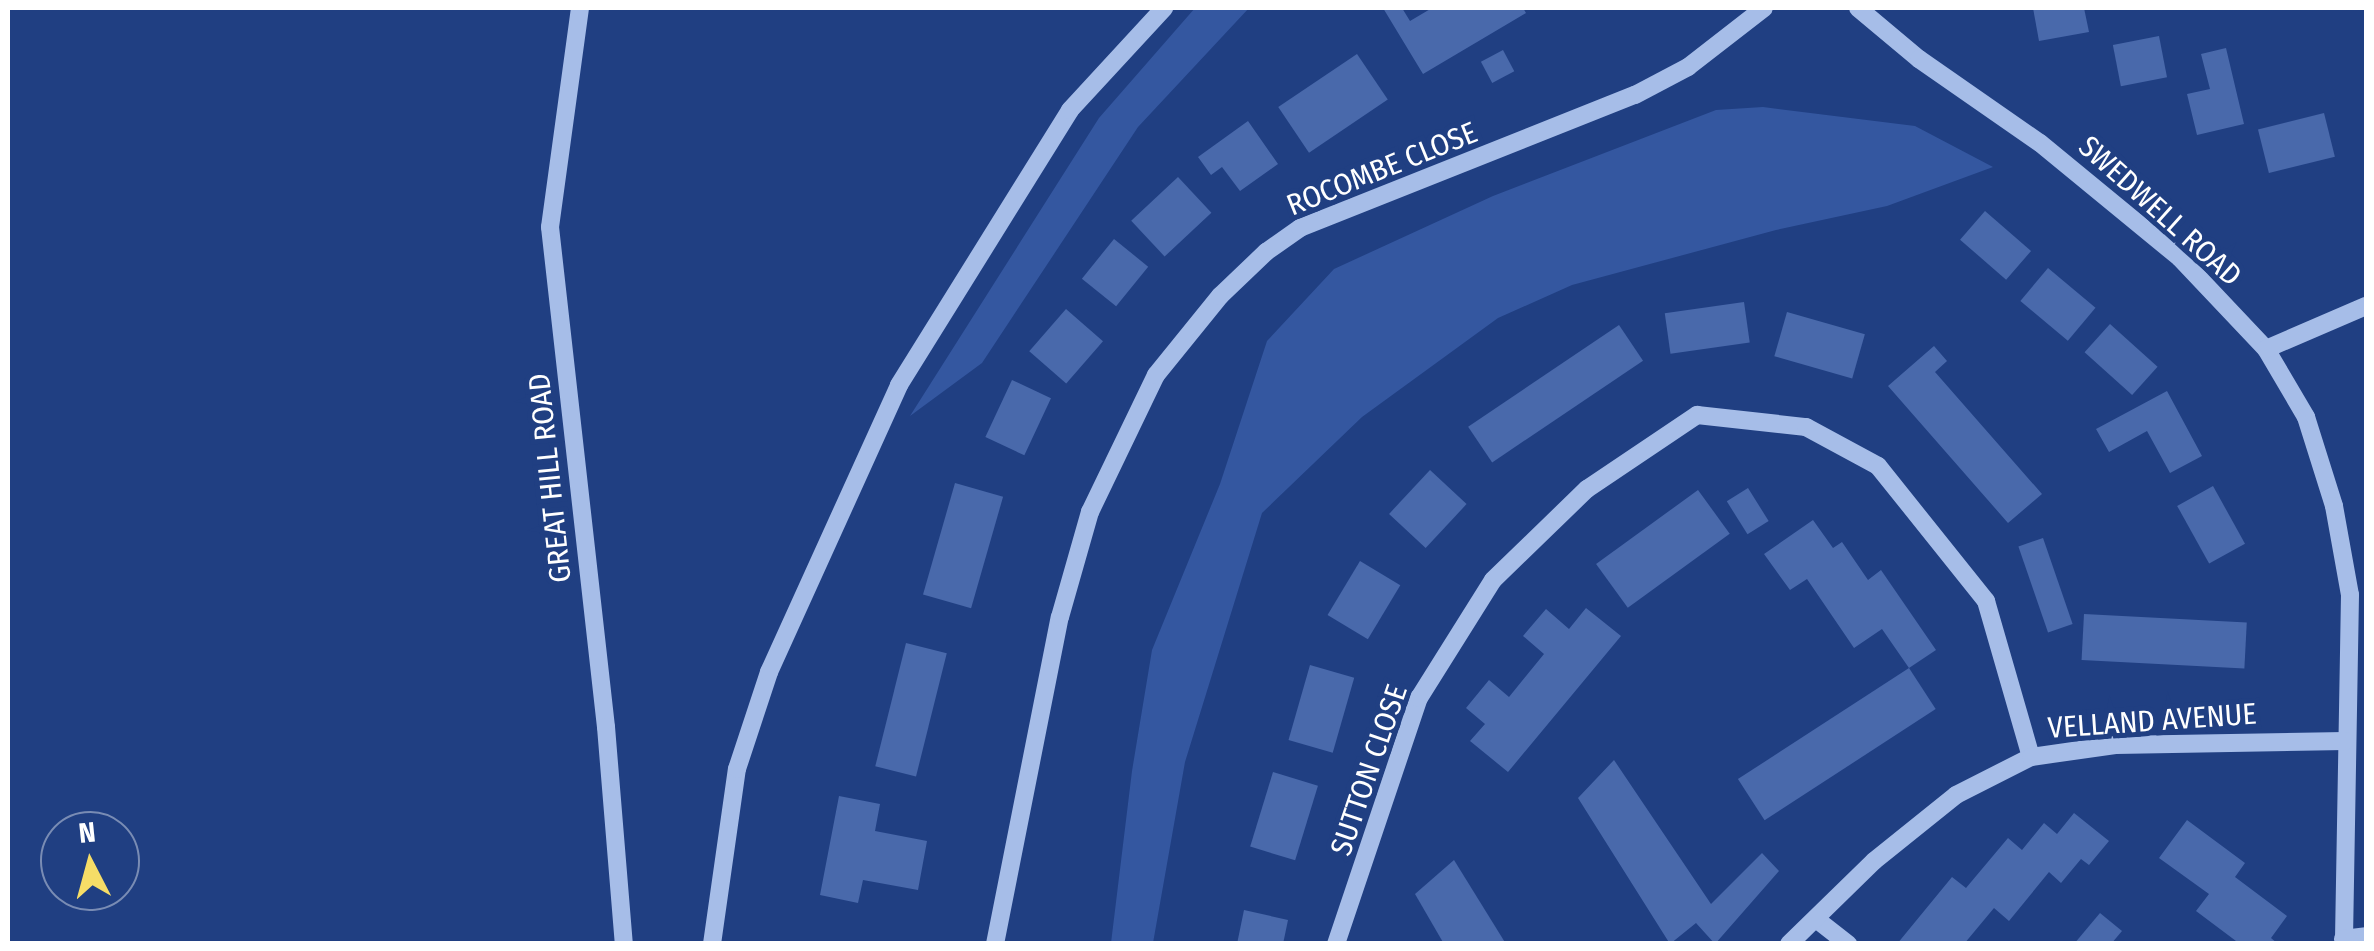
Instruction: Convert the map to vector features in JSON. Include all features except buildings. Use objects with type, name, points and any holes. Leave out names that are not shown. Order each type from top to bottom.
[{"type":"street","name":"GREAT HILL ROAD","points":[[580,8],[550,227],[624,944]]},
{"type":"street","points":[[712,944],[737,769],[769,672],[899,385],[1070,110],[1164,8]]},
{"type":"street","name":"ROCOMBE CLOSE","points":[[995,944],[1060,616],[1090,512],[1156,375],[1220,296],[1266,252],[1300,228],[1634,95],[1688,67],[1764,8]]},
{"type":"street","name":"SWEDWELL ROAD","points":[[1858,8],[1919,59],[2040,143],[2180,258],[2266,349],[2306,417],[2334,506],[2350,595],[2344,941]]},
{"type":"street","points":[[2266,349],[2366,306]]},
{"type":"street","name":"SUTTON CLOSE","points":[[1336,944],[1419,698],[1493,580],[1587,489],[1697,415],[1806,426],[1878,466],[1986,601],[2031,757]]},
{"type":"street","name":"VELLAND AVENUE","points":[[1789,944],[1874,860],[1956,795],[2031,757],[2166,743],[2345,742]]},
{"type":"street","points":[[1816,918],[1848,944]]},
{"type":"street","points":[[2344,941],[2366,936]]},
{"type":"shaded area","points":[[1195,8],[1249,8],[1138,127],[982,363],[910,416],[1099,118]]},
{"type":"shaded area","points":[[1763,107],[1915,126],[1993,167],[1887,206],[1776,230],[1572,285],[1498,318],[1362,417],[1262,513],[1185,762],[1153,943],[1111,943],[1132,771],[1152,650],[1220,484],[1267,341],[1334,269],[1493,196],[1716,110]]}]
